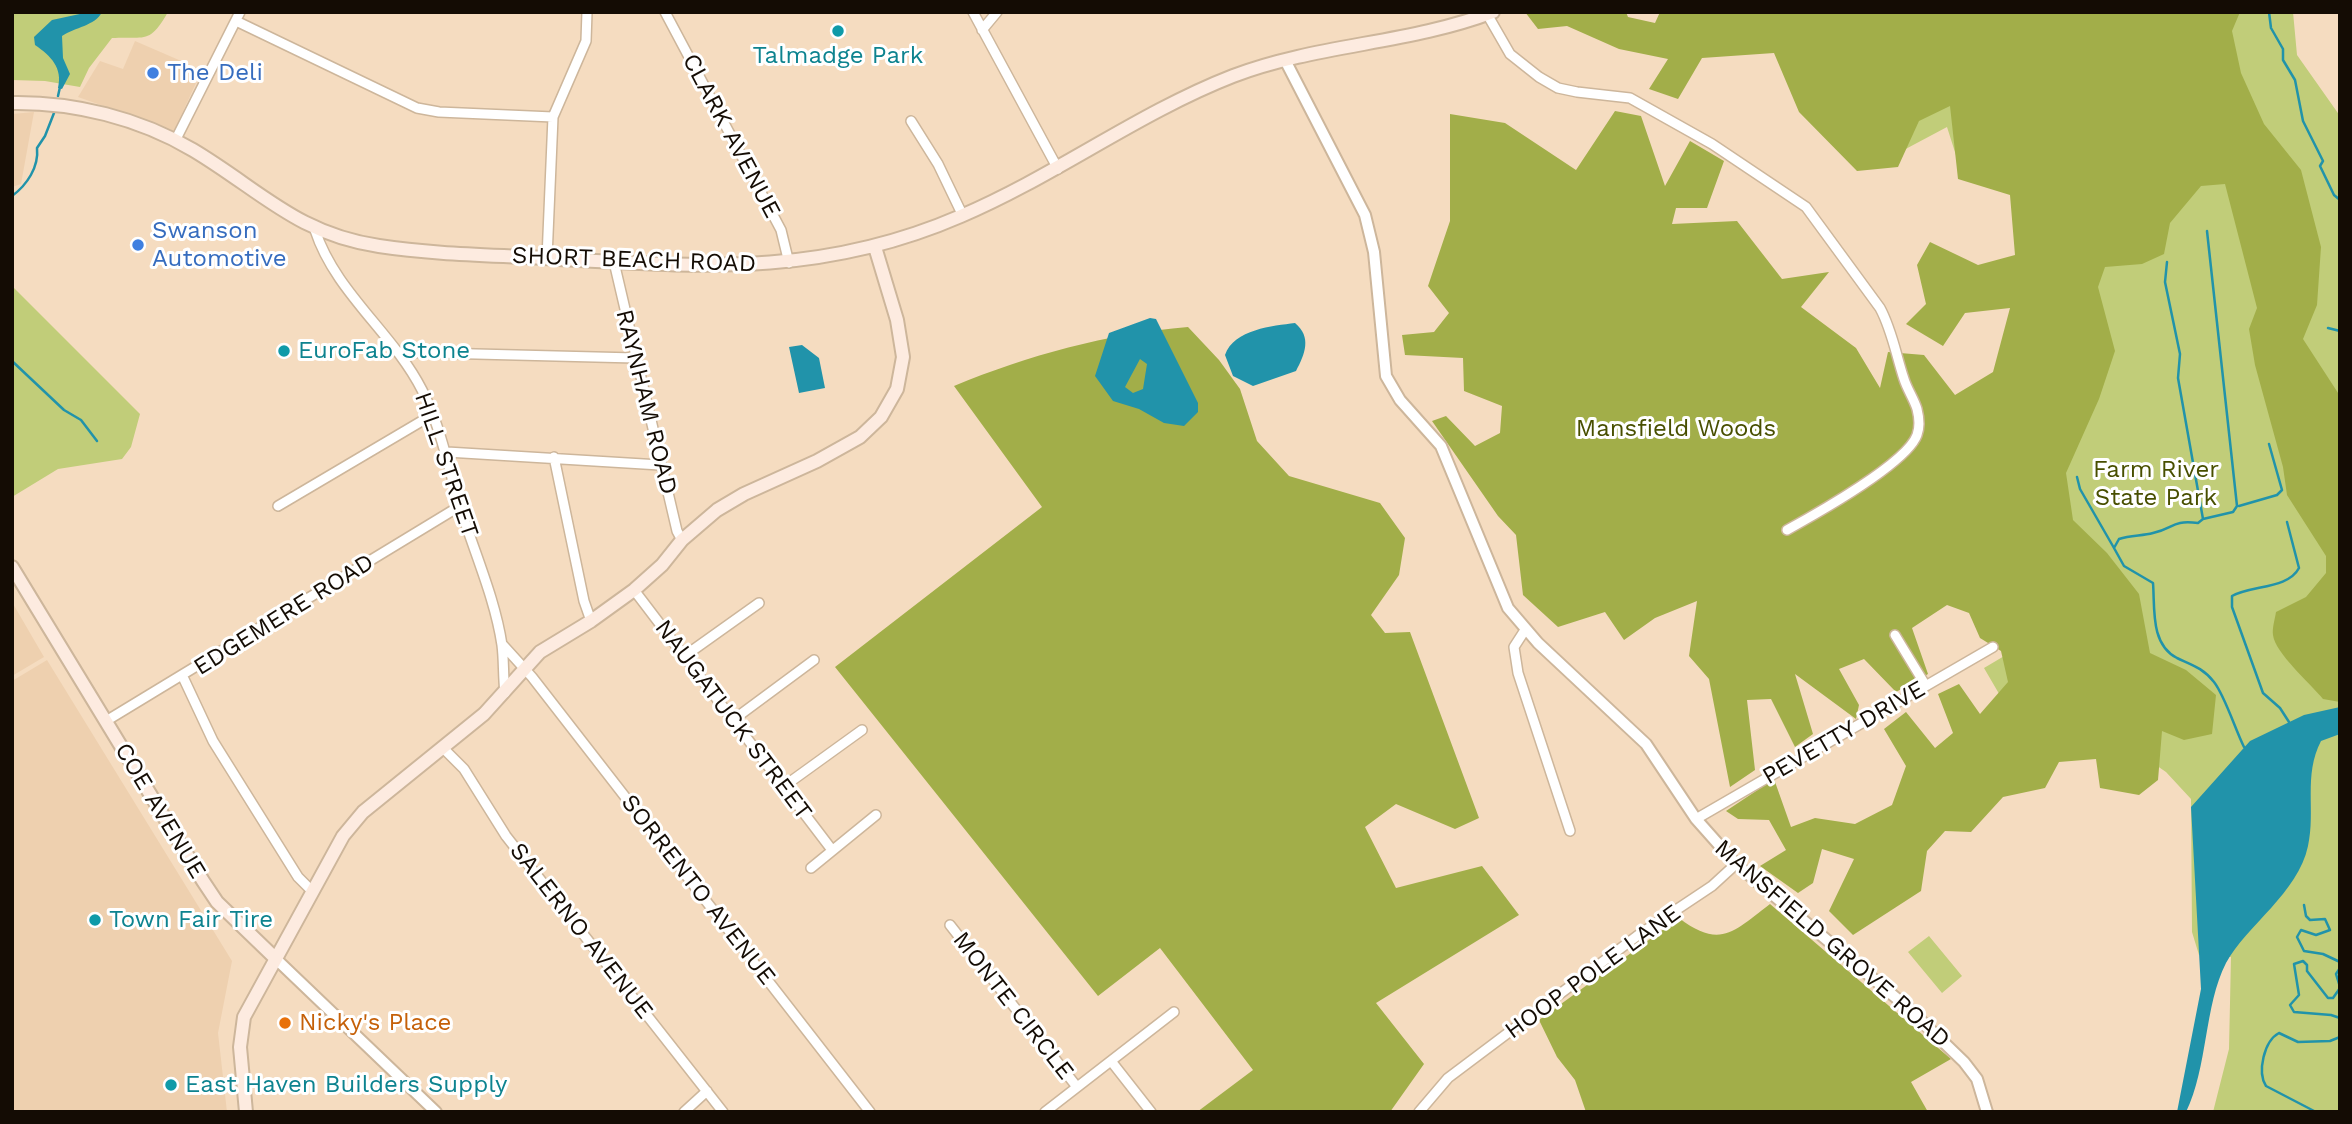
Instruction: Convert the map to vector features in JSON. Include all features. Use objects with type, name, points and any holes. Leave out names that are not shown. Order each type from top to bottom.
[{"type":"main road","name":"SHORT BEACH ROAD","points":[[12,103],[58,104],[86,110],[175,141],[315,230],[376,246],[692,267],[789,262],[875,247],[963,216],[1058,169],[1183,98],[1236,75],[1285,60],[1430,31],[1490,13]]},
{"type":"main road","points":[[246,1112],[241,1028],[254,995],[343,836],[363,812],[443,748],[505,693],[547,646],[592,621],[634,590],[662,565],[682,540],[729,501],[796,472],[860,437],[889,406],[901,373],[901,338],[875,247]]},
{"type":"main road","name":"COE AVENUE","points":[[12,567],[217,902],[275,958]]},
{"type":"street","points":[[547,258],[554,117],[586,41],[587,12]]},
{"type":"street","name":"CLARK AVENUE","points":[[665,12],[780,230],[789,262]]},
{"type":"street","points":[[973,12],[1058,169]]},
{"type":"street","points":[[982,30],[997,12]]},
{"type":"street","points":[[1490,13],[1510,54],[1539,77],[1577,92],[1630,98],[1712,144],[1806,207],[1880,308],[1888,324],[1908,391],[1916,406],[1919,425],[1917,436],[1891,464],[1819,513],[1787,530]]},
{"type":"street","points":[[175,141],[238,17],[417,108],[439,112],[554,117]]},
{"type":"street","name":"MANSFIELD GROVE ROAD","points":[[1285,60],[1365,215],[1374,253],[1387,376],[1400,400],[1441,446],[1500,592],[1525,630],[1639,736],[1696,819],[1736,864],[1859,966],[1952,1049],[1976,1079],[1987,1112]]},
{"type":"street","points":[[911,121],[938,164],[963,216]]},
{"type":"street","name":"HILL STREET","points":[[315,230],[325,255],[341,280],[397,352],[423,391],[447,452],[460,506],[502,644],[505,693]]},
{"type":"street","name":"RAYNHAM ROAD","points":[[614,262],[660,465],[677,531],[682,540]]},
{"type":"street","points":[[397,352],[635,358]]},
{"type":"street","points":[[278,506],[432,415]]},
{"type":"street","points":[[447,452],[660,465]]},
{"type":"street","points":[[554,457],[584,601],[592,621]]},
{"type":"street","name":"EDGEMERE ROAD","points":[[106,721],[183,677],[460,506]]},
{"type":"street","name":"NAUGATUCK STREET","points":[[634,590],[832,850]]},
{"type":"street","points":[[686,655],[759,603]]},
{"type":"street","points":[[1525,630],[1514,647],[1514,657],[1570,831]]},
{"type":"street","points":[[1895,635],[1926,686]]},
{"type":"street","name":"HILL STREET","points":[[502,644],[524,669]]},
{"type":"street","name":"PEVETTY DRIVE","points":[[1696,819],[1993,647]]},
{"type":"street","points":[[733,720],[814,660]]},
{"type":"street","name":"SORRENTO AVENUE","points":[[524,669],[870,1112]]},
{"type":"street","points":[[183,677],[213,741],[298,877],[312,891]]},
{"type":"street","points":[[783,787],[862,730]]},
{"type":"street","name":"SALERNO AVENUE","points":[[443,748],[464,769],[506,836],[723,1112]]},
{"type":"street","points":[[811,868],[876,815]]},
{"type":"street","name":"HOOP POLE LANE","points":[[1419,1112],[1447,1078],[1637,936],[1713,886],[1736,864]]},
{"type":"street","name":"MONTE CIRCLE","points":[[950,925],[1077,1087]]},
{"type":"street","name":"COE AVENUE","points":[[275,958],[436,1112]]},
{"type":"street","points":[[1045,1112],[1174,1012]]},
{"type":"street","points":[[1111,1061],[1151,1112]]},
{"type":"street","points":[[684,1112],[707,1091]]},
{"type":"shaded area","points":[[135,41],[202,70],[174,131],[78,97],[100,61],[123,69]]},
{"type":"shaded area","points":[[34,112],[21,184],[12,187],[12,114]]},
{"type":"shaded area","points":[[12,602],[44,657],[12,676]]},
{"type":"shaded area","points":[[47,660],[232,961],[218,1033],[227,1112],[12,1112],[12,681]]},
{"type":"green space","points":[[12,12],[168,12],[156,30],[146,37],[112,38],[89,68],[80,87],[45,81],[12,80]]},
{"type":"green space","name":"Mansfield Woods","points":[[1525,12],[1626,12],[1628,17],[1655,23],[1660,12],[2240,12],[2232,31],[2241,73],[2264,124],[2301,170],[2321,247],[2317,305],[2303,339],[2340,396],[2340,702],[2323,699],[2286,659],[2273,635],[2276,612],[2306,597],[2326,573],[2326,556],[2287,495],[2283,467],[2255,365],[2249,329],[2257,308],[2225,184],[2201,186],[2170,223],[2164,254],[2142,264],[2105,267],[2098,287],[2115,351],[2099,399],[2066,473],[2073,520],[2107,553],[2139,594],[2150,653],[2186,670],[2216,695],[2212,734],[2184,740],[2162,731],[2158,780],[2139,795],[2100,788],[2096,759],[2059,762],[2045,788],[2003,797],[1971,832],[1945,831],[1927,851],[1921,891],[1853,935],[1829,911],[1854,859],[1822,849],[1813,883],[1798,893],[1760,866],[1786,850],[1769,820],[1738,819],[1726,811],[1774,779],[1791,827],[1815,818],[1855,824],[1892,805],[1906,766],[1884,729],[1906,712],[1935,748],[1953,733],[1938,694],[1959,684],[1980,714],[2008,682],[2001,651],[1980,638],[1969,613],[1947,605],[1912,628],[1928,674],[1896,692],[1864,659],[1839,669],[1859,705],[1856,719],[1795,674],[1813,734],[1795,747],[1771,699],[1747,700],[1755,770],[1730,787],[1709,679],[1689,656],[1697,601],[1655,618],[1624,640],[1605,612],[1558,627],[1523,595],[1516,535],[1498,516],[1432,421],[1446,416],[1475,446],[1500,433],[1502,406],[1464,391],[1463,358],[1405,355],[1402,335],[1434,332],[1449,313],[1428,286],[1450,221],[1450,114],[1505,123],[1576,170],[1615,111],[1641,116],[1665,186],[1690,141],[1724,161],[1707,208],[1676,208],[1672,224],[1737,221],[1782,279],[1829,272],[1801,307],[1856,348],[1880,388],[1888,352],[1924,355],[1955,395],[1993,372],[2010,308],[1965,313],[1943,346],[1906,324],[1926,304],[1917,265],[1930,242],[1978,265],[2015,255],[2010,195],[1958,179],[1950,106],[1919,121],[1898,167],[1857,171],[1799,112],[1774,53],[1702,58],[1678,99],[1649,89],[1668,59],[1619,49],[1567,26],[1538,29]]},
{"type":"green space","name":"Farm River State Park","points":[[1942,12],[2293,12],[2297,55],[2340,116],[2340,1112],[2213,1112],[2229,1049],[2231,957],[2199,955],[2192,932],[2191,799],[2166,772],[2147,759],[2019,728],[1984,668],[2016,649],[1964,589],[1995,392],[2039,227],[2021,189],[1961,171],[1947,127],[1900,152]]},
{"type":"green space","points":[[12,286],[140,414],[131,447],[122,459],[58,469],[12,497]]},
{"type":"green space","points":[[1188,327],[1219,360],[1240,389],[1257,441],[1289,476],[1380,503],[1405,538],[1399,575],[1371,615],[1385,633],[1410,632],[1479,818],[1455,829],[1396,804],[1365,827],[1396,888],[1482,866],[1519,915],[1376,1003],[1424,1064],[1390,1112],[1197,1112],[1253,1070],[1160,948],[1098,996],[835,667],[1042,507],[954,386],[1068,348],[1127,335]]},
{"type":"green space","points":[[1770,904],[1951,1059],[1911,1082],[1928,1112],[1586,1112],[1575,1080],[1557,1057],[1539,1020],[1679,918],[1693,928],[1717,935],[1736,929]]},
{"type":"green space","points":[[1929,936],[1962,976],[1942,993],[1908,952]]},
{"type":"water","points":[[102,12],[90,23],[62,36],[63,58],[70,74],[62,89],[58,88],[57,69],[51,58],[35,45],[34,37],[52,20]]},
{"type":"water","points":[[1150,318],[1156,319],[1198,403],[1198,412],[1184,426],[1164,423],[1139,409],[1113,401],[1095,376],[1109,333]],"holes":[[[1140,359],[1147,364],[1143,389],[1133,393],[1125,387]]]},
{"type":"water","points":[[1295,323],[1304,334],[1305,340],[1304,352],[1296,371],[1253,386],[1233,376],[1225,355],[1237,339],[1255,330]]},
{"type":"water","points":[[802,345],[819,358],[825,388],[799,393],[789,347]]},
{"type":"water","points":[[2340,707],[2340,734],[2321,741],[2312,767],[2310,833],[2302,863],[2283,894],[2246,935],[2226,963],[2214,998],[2193,1094],[2186,1112],[2177,1112],[2201,989],[2191,807],[2250,741],[2304,715]]},
{"type":"waterway","points":[[2269,12],[2271,28],[2283,49],[2283,60],[2295,80],[2303,121],[2323,161],[2320,166],[2334,195],[2340,200]]},
{"type":"waterway","points":[[58,96],[60,87]]},
{"type":"waterway","points":[[12,196],[23,187],[31,175],[37,148],[54,113]]},
{"type":"waterway","points":[[2203,519],[2233,512],[2237,506],[2207,231]]},
{"type":"waterway","points":[[2167,262],[2165,282],[2180,354],[2178,378],[2203,519],[2198,523],[2178,524],[2153,533],[2119,539],[2114,548],[2124,566],[2153,583],[2154,614],[2162,644],[2168,652],[2201,670],[2214,682],[2244,747]]},
{"type":"waterway","points":[[2328,328],[2340,331]]},
{"type":"waterway","points":[[12,361],[64,410],[81,420],[97,441]]},
{"type":"waterway","points":[[2239,506],[2277,495],[2282,490],[2269,444]]},
{"type":"waterway","points":[[2077,477],[2080,489],[2114,548]]},
{"type":"waterway","points":[[2287,522],[2299,568],[2287,580],[2232,596],[2232,607],[2263,693],[2280,708],[2289,722]]},
{"type":"waterway","points":[[2304,905],[2306,916],[2310,920],[2325,919],[2330,930],[2316,935],[2301,930],[2297,937],[2304,951],[2323,954],[2340,962]]},
{"type":"waterway","points":[[2340,988],[2333,998],[2328,998],[2307,971],[2307,965],[2303,961],[2294,964],[2299,995],[2290,1005],[2294,1012],[2340,1018]]},
{"type":"waterway","points":[[2340,968],[2336,974],[2340,987]]},
{"type":"waterway","points":[[2316,1112],[2266,1086],[2262,1073],[2266,1050],[2279,1033],[2298,1042],[2330,1041],[2340,1037]]},
{"type":"place","name":"Talmadge Park","points":[[838,31]]},
{"type":"place","name":"The Deli","points":[[153,73]]},
{"type":"place","name":"Swanson Automotive","points":[[138,245]]},
{"type":"place","name":"EuroFab Stone","points":[[284,351]]},
{"type":"place","name":"Town Fair Tire","points":[[95,920]]},
{"type":"place","name":"Nicky's Place","points":[[285,1023]]},
{"type":"place","name":"East Haven Builders Supply","points":[[171,1085]]}]
